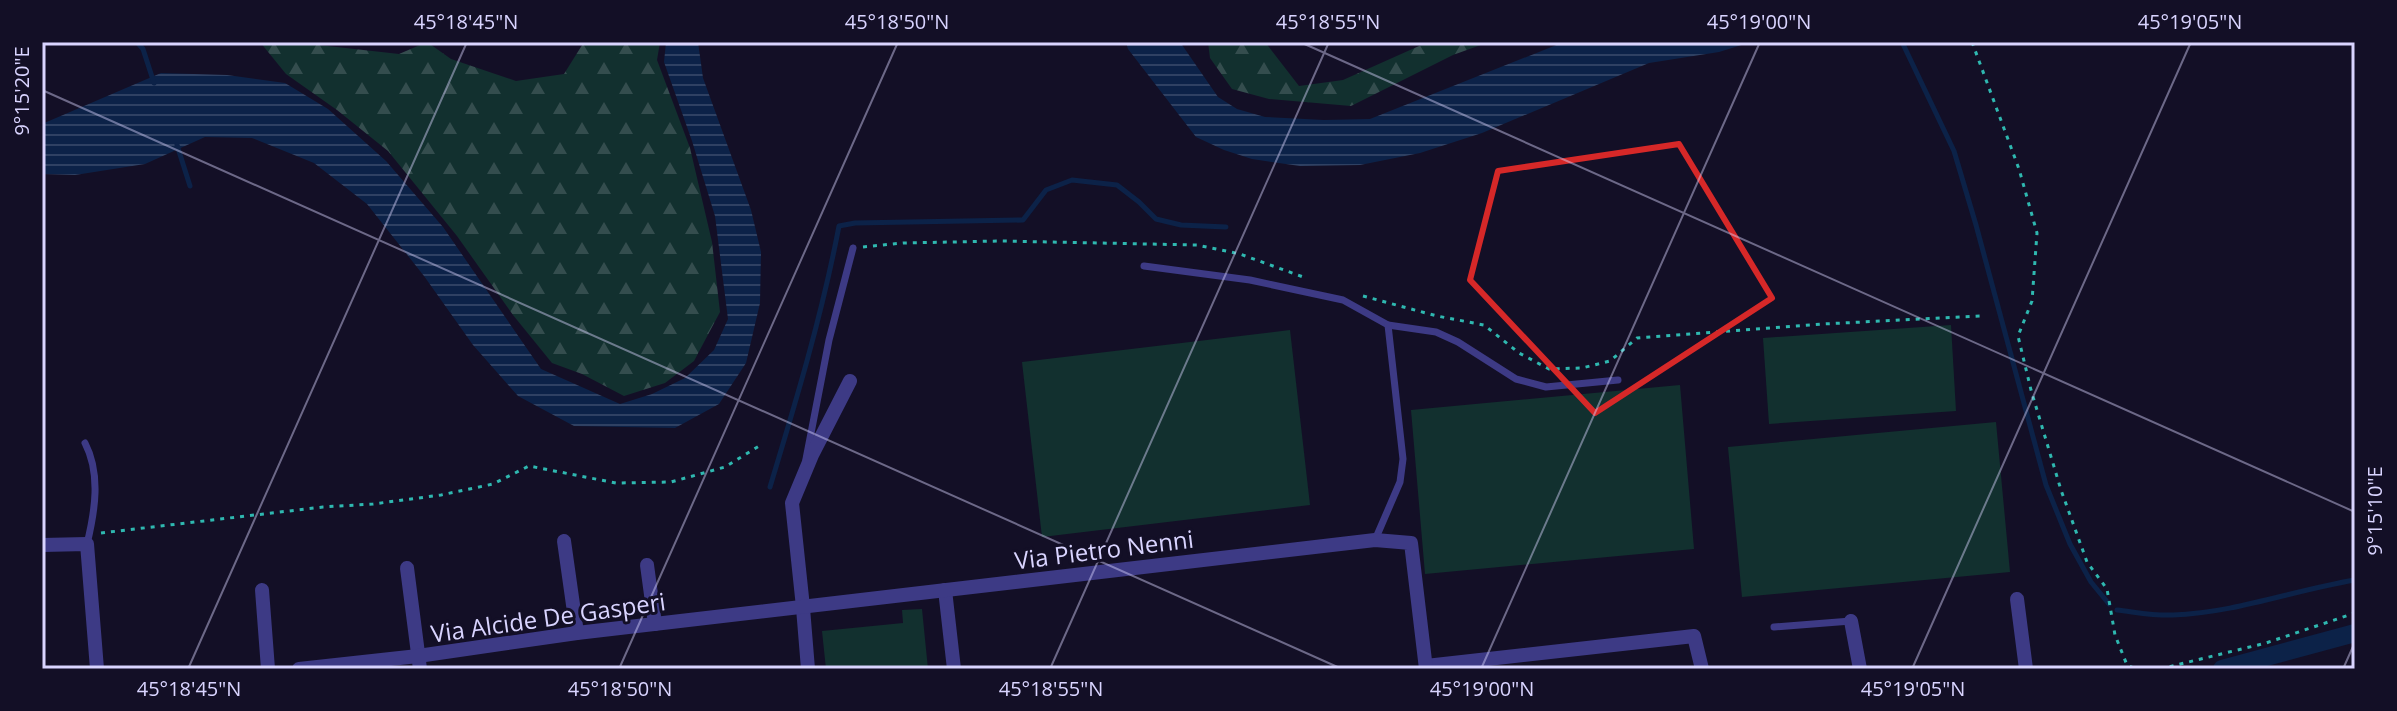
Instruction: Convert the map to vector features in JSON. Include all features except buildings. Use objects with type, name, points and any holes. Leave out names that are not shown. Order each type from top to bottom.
[{"type":"street","points":[[808,669],[792,503],[812,455],[850,381]]},
{"type":"street","points":[[42,545],[88,539],[97,669]]},
{"type":"street","name":"Via Pietro Nenni","points":[[803,608],[1375,540],[1411,543],[1426,667]]},
{"type":"street","points":[[564,541],[577,633]]},
{"type":"street","points":[[647,565],[655,624]]},
{"type":"street","points":[[407,568],[419,663]]},
{"type":"street","points":[[262,590],[268,669]]},
{"type":"street","points":[[945,590],[954,669]]},
{"type":"street","points":[[2017,599],[2026,669]]},
{"type":"street","name":"Via Alcide De Gasperi","points":[[299,669],[419,663],[577,633],[803,608]]},
{"type":"street","points":[[1851,621],[1860,669]]},
{"type":"street","points":[[1426,667],[1694,636],[1702,669]]},
{"type":"lane","points":[[803,477],[809,432],[829,340],[853,248]]},
{"type":"lane","points":[[1144,266],[1250,280],[1343,300],[1388,325],[1436,332],[1458,342],[1516,379],[1546,387],[1618,380]]},
{"type":"lane","points":[[1375,540],[1400,482],[1403,459],[1388,325]]},
{"type":"lane","points":[[85,443],[94,468],[93,518],[88,539]]},
{"type":"lane","points":[[1774,627],[1851,621]]},
{"type":"path","points":[[1972,42],[2019,169],[2037,233],[2032,301],[2018,336],[2031,390],[2061,490],[2087,562],[2107,589],[2115,635],[2127,665],[2136,669]]},
{"type":"path","points":[[853,248],[903,243],[1001,241],[1197,245],[1240,254],[1310,280]]},
{"type":"path","points":[[1354,294],[1484,325],[1519,353],[1549,369],[1582,368],[1610,361],[1637,338],[1980,316]]},
{"type":"path","points":[[88,539],[323,507],[441,495],[493,484],[529,466],[616,483],[671,482],[725,467],[759,446]]},
{"type":"path","points":[[2160,669],[2266,643],[2355,613]]},
{"type":"highlighted area","points":[[1679,144],[1772,298],[1595,413],[1470,280],[1498,171]]},
{"type":"green space","points":[[260,42],[292,42],[399,54],[427,42],[451,59],[516,81],[564,74],[584,42],[660,42],[657,60],[690,148],[712,242],[720,312],[694,361],[665,383],[624,396],[582,374],[552,363],[513,315],[457,236],[388,151],[286,74]]},
{"type":"green space","points":[[1208,42],[1265,42],[1299,86],[1343,80],[1428,42],[1489,42],[1453,55],[1351,106],[1269,99],[1232,89],[1210,58]]},
{"type":"green space","points":[[1951,325],[1956,411],[1769,424],[1763,338]]},
{"type":"green space","points":[[1290,330],[1310,505],[1042,537],[1022,362]]},
{"type":"green space","points":[[1680,385],[1694,549],[1425,574],[1411,410]]},
{"type":"green space","points":[[1996,422],[2010,572],[1742,597],[1728,447]]},
{"type":"green space","points":[[922,609],[928,669],[826,669],[822,631],[903,623],[902,610]]},
{"type":"water","points":[[666,42],[698,42],[703,78],[751,210],[761,252],[760,303],[746,363],[719,404],[675,428],[574,426],[518,396],[473,345],[367,204],[314,163],[252,138],[205,137],[145,164],[75,175],[42,174],[42,124],[161,73],[227,75],[285,83],[328,109],[386,161],[443,227],[541,369],[620,404],[652,394],[685,378],[714,350],[728,319],[715,216],[664,62]]},
{"type":"water","points":[[1126,42],[1180,42],[1218,97],[1237,109],[1265,117],[1324,120],[1370,119],[1564,42],[1751,42],[1719,52],[1649,63],[1482,133],[1420,153],[1360,165],[1300,166],[1252,159],[1196,137],[1128,49]]},
{"type":"waterway","points":[[137,42],[143,49],[154,83]]},
{"type":"waterway","points":[[1902,42],[1954,151],[2046,485],[2070,544],[2091,582],[2109,604]]},
{"type":"waterway","points":[[177,145],[190,186]]},
{"type":"waterway","points":[[770,487],[817,325],[839,226],[855,223],[1023,220],[1046,190],[1072,180],[1117,185],[1156,219],[1181,225],[1226,227]]},
{"type":"waterway","points":[[2117,610],[2159,615],[2196,613],[2242,606],[2355,580]]},
{"type":"waterway","points":[[2222,669],[2355,633]]}]
